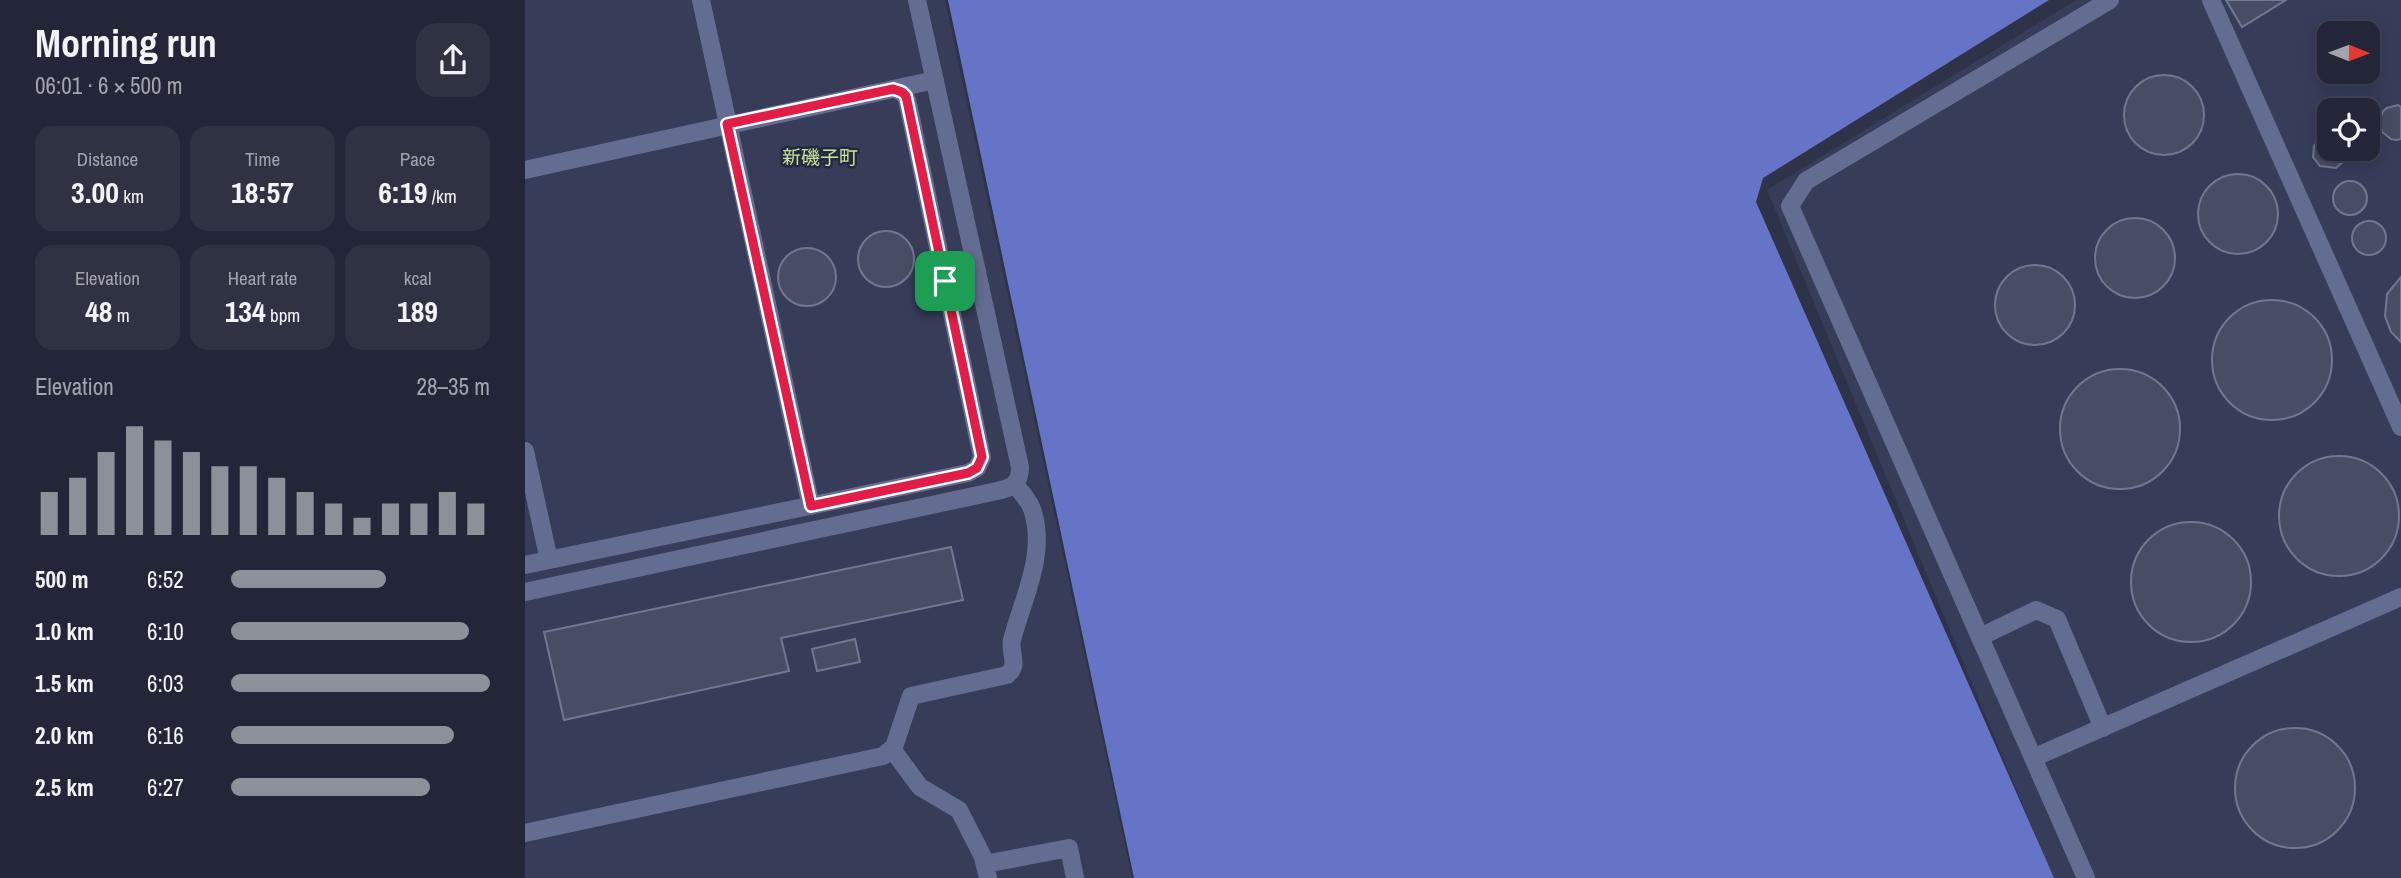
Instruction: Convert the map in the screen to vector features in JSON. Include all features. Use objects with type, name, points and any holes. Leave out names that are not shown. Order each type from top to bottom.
[{"type":"street","points":[[701,0],[811,506]]},
{"type":"street","points":[[525,593],[1016,485],[1020,467],[917,0]]},
{"type":"street","points":[[2086,878],[1790,206],[1807,181],[2110,0]]},
{"type":"street","points":[[2211,0],[2401,427]]},
{"type":"street","points":[[525,170],[935,80]]},
{"type":"street","points":[[525,565],[968,473],[977,468],[982,457],[906,96],[893,89]]},
{"type":"street","points":[[525,451],[549,561]]},
{"type":"street","points":[[525,833],[874,759],[893,749],[911,696],[999,678],[1013,671],[1011,644],[1027,598],[1036,545],[1033,509],[1016,485]]},
{"type":"street","points":[[2033,758],[2401,597]]},
{"type":"street","points":[[1980,638],[2036,610],[2057,619],[2103,728]]},
{"type":"street","points":[[893,749],[920,787],[959,810],[986,871],[1069,848],[1075,878]]},
{"type":"shaded area","points":[[525,0],[945,0],[1132,878],[525,878]]},
{"type":"shaded area","points":[[2076,0],[2401,0],[2401,878],[2053,878],[1767,190]]},
{"type":"water","points":[[948,0],[2049,0],[1763,178],[1756,202],[2054,878],[1134,878]]},
{"type":"building","points":[[2226,0],[2286,0],[2242,27]]},
{"type":"building","points":[[2164,75],[2179,78],[2192,87],[2201,100],[2204,115],[2201,130],[2192,143],[2179,152],[2164,155],[2149,152],[2136,143],[2127,130],[2124,115],[2127,100],[2136,87],[2149,78]]},
{"type":"building","points":[[2398,105],[2401,107],[2401,139],[2391,139],[2382,132],[2380,119],[2387,108]]},
{"type":"building","points":[[2317,142],[2317,161],[2344,161],[2336,168],[2320,166],[2313,157]]},
{"type":"building","points":[[2238,174],[2253,177],[2266,186],[2275,199],[2278,214],[2275,229],[2266,242],[2253,251],[2238,254],[2223,251],[2210,242],[2201,229],[2198,214],[2201,199],[2210,186],[2223,177]]},
{"type":"building","points":[[2350,181],[2362,186],[2367,198],[2362,210],[2350,215],[2338,210],[2333,198],[2338,186]]},
{"type":"building","points":[[2135,218],[2150,221],[2163,230],[2172,243],[2175,258],[2172,273],[2163,286],[2150,295],[2135,298],[2120,295],[2107,286],[2098,273],[2095,258],[2098,243],[2107,230],[2120,221]]},
{"type":"building","points":[[2369,221],[2381,226],[2386,238],[2381,250],[2369,255],[2357,250],[2352,238],[2357,226]]},
{"type":"building","points":[[886,231],[897,233],[906,239],[912,248],[912,270],[906,279],[897,285],[886,287],[875,285],[866,279],[860,270],[858,259],[860,248],[866,239],[875,233]]},
{"type":"building","points":[[807,248],[818,250],[831,261],[836,277],[834,288],[823,301],[807,306],[796,304],[783,293],[778,277],[780,266],[791,253]]},
{"type":"building","points":[[2035,265],[2050,268],[2063,277],[2072,290],[2075,305],[2072,320],[2063,333],[2050,342],[2035,345],[2020,342],[2007,333],[1998,320],[1995,305],[1998,290],[2007,277],[2020,268]]},
{"type":"building","points":[[2401,277],[2401,342],[2391,332],[2385,316],[2387,294]]},
{"type":"building","points":[[2272,300],[2295,304],[2315,317],[2328,337],[2332,360],[2328,383],[2315,403],[2295,416],[2272,420],[2249,416],[2229,403],[2216,383],[2212,360],[2216,337],[2229,317],[2249,304]]},
{"type":"building","points":[[2120,369],[2143,373],[2163,386],[2176,406],[2180,429],[2176,452],[2163,472],[2143,485],[2120,489],[2097,485],[2077,472],[2064,452],[2060,429],[2064,406],[2077,386],[2097,373]]},
{"type":"building","points":[[2339,456],[2362,460],[2382,473],[2395,493],[2399,516],[2395,539],[2382,559],[2362,572],[2339,576],[2316,572],[2296,559],[2283,539],[2279,516],[2283,493],[2296,473],[2316,460]]},
{"type":"building","points":[[2191,522],[2214,526],[2234,539],[2247,559],[2251,582],[2247,605],[2234,625],[2214,638],[2191,642],[2168,638],[2148,625],[2135,605],[2131,582],[2135,559],[2148,539],[2168,526]]},
{"type":"building","points":[[951,547],[963,600],[781,638],[789,671],[564,720],[544,632]]},
{"type":"building","points":[[855,639],[860,662],[817,671],[812,649]]},
{"type":"building","points":[[2295,728],[2318,732],[2338,745],[2351,765],[2355,788],[2351,811],[2338,831],[2318,844],[2295,848],[2272,844],[2252,831],[2239,811],[2235,788],[2239,765],[2252,745],[2272,732]]},
{"type":"district","name":"新磯子町","points":[[820,157]]},
{"type":"route","points":[[893,89],[902,92],[906,96],[945,281],[982,457],[977,468],[968,473],[811,506],[727,124],[893,89]]}]
